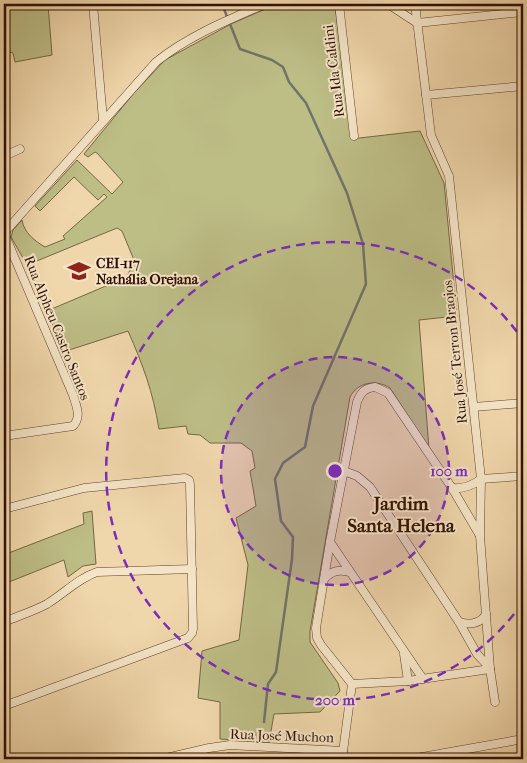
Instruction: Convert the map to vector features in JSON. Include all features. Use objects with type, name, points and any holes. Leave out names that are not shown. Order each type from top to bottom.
[{"type":"street","points":[[93,4],[103,120]]},
{"type":"street","name":"Rua Alpheu Castro Santos","points":[[6,435],[73,426],[77,422],[78,415],[74,395],[4,233],[156,62],[175,48],[219,24],[265,4]]},
{"type":"street","name":"Rua Ida Caldini","points":[[339,4],[354,136]]},
{"type":"street","points":[[388,4],[417,23],[523,12]]},
{"type":"street","name":"Rua José Terron Braojos","points":[[415,4],[430,136],[449,176],[481,479],[480,536],[490,669],[495,702]]},
{"type":"street","points":[[426,95],[523,86]]},
{"type":"street","points":[[4,156],[20,149]]},
{"type":"street","points":[[343,755],[352,684],[321,645],[317,638],[316,628],[344,471],[360,395],[364,390],[375,387],[381,388],[388,393],[452,488],[480,536]]},
{"type":"street","points":[[474,407],[523,403]]},
{"type":"street","points":[[344,471],[357,476],[370,487],[477,654],[490,669]]},
{"type":"street","points":[[452,488],[459,489],[481,479],[523,476]]},
{"type":"street","points":[[4,509],[84,488],[185,478],[189,480],[193,629],[188,638],[4,706]]},
{"type":"street","points":[[330,542],[400,646],[412,660],[423,679]]},
{"type":"street","points":[[4,622],[49,603],[85,576],[96,572],[192,568]]},
{"type":"street","points":[[324,580],[333,572],[342,570],[349,572]]},
{"type":"street","points":[[458,622],[466,624],[478,622],[486,614]]},
{"type":"street","points":[[400,646],[406,661],[408,681]]},
{"type":"street","points":[[473,671],[477,654]]},
{"type":"street","points":[[352,684],[408,681],[490,669]]},
{"type":"street","points":[[411,759],[522,742]]},
{"type":"street","name":"Rua José Muchon","points":[[162,759],[209,748],[230,746],[343,755]]},
{"type":"green space","points":[[4,4],[48,4],[52,55],[15,62],[13,53],[4,51]]},
{"type":"green space","points":[[277,4],[335,4],[351,139],[420,131],[444,183],[457,316],[419,320],[429,449],[390,388],[379,383],[362,385],[350,397],[310,631],[310,642],[338,683],[340,691],[320,712],[274,714],[269,743],[220,739],[220,702],[198,698],[202,651],[239,640],[248,565],[236,518],[256,506],[250,471],[255,468],[252,451],[241,443],[210,443],[200,435],[188,434],[186,426],[159,429],[147,379],[128,331],[63,352],[47,311],[127,277],[134,260],[122,231],[117,228],[27,265],[11,237],[13,230],[22,220],[28,233],[45,247],[65,239],[63,236],[107,197],[104,194],[98,200],[74,177],[40,211],[35,206],[77,160],[112,194],[123,182],[97,153],[95,152],[88,157],[84,154],[134,93],[165,60],[231,24]]},
{"type":"green space","points":[[92,511],[96,564],[83,566],[68,577],[64,560],[4,584],[4,566],[10,564],[6,554],[84,524],[83,513]]},
{"type":"green space","points":[[227,753],[270,754],[270,759],[224,759]]},
{"type":"waterway","points":[[222,4],[240,49],[272,60],[283,67],[289,82],[306,103],[347,193],[363,244],[366,284],[313,406],[305,447],[283,463],[275,479],[281,521],[293,537],[292,559],[276,672],[268,684],[264,722]]},
{"type":"place","name":"CEI-117 Nathália Orejana","points":[[79,271]]},
{"type":"district","name":"Jardim Santa Helena","points":[[401,515]]}]
